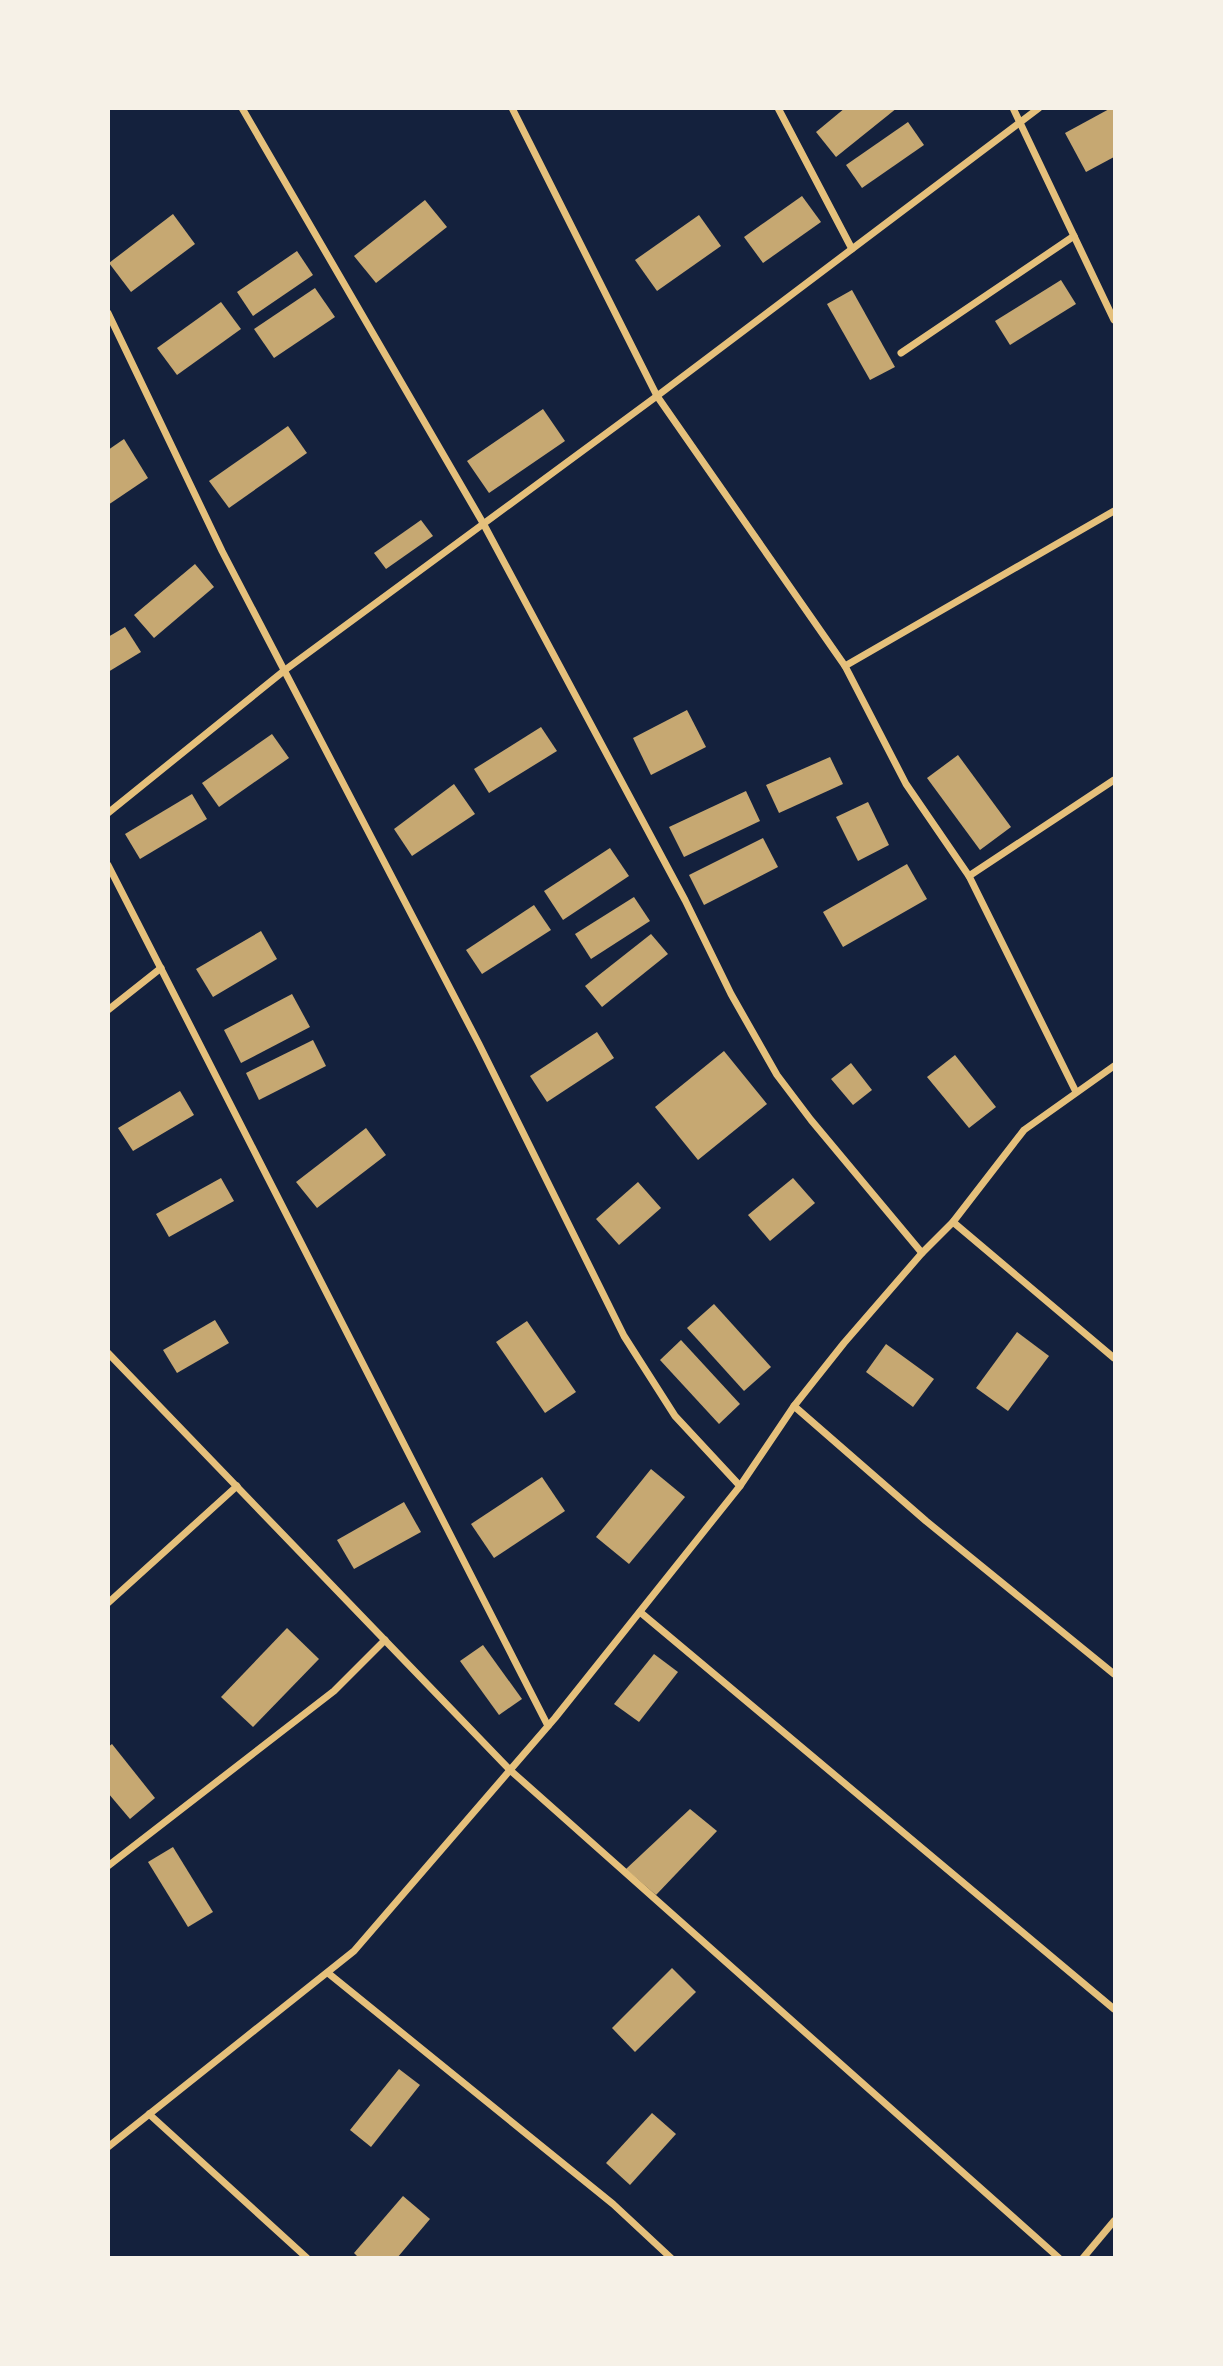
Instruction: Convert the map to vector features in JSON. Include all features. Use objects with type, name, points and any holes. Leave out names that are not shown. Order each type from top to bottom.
[{"type":"street","points":[[242,108],[483,523],[685,900],[731,994],[778,1075],[811,1120],[922,1253]]},
{"type":"street","points":[[512,108],[657,396],[845,666],[906,784],[969,876],[1076,1092]]},
{"type":"street","points":[[778,108],[852,248]]},
{"type":"street","points":[[1013,108],[1115,320]]},
{"type":"street","points":[[108,813],[285,670],[657,396],[1039,108]]},
{"type":"street","points":[[901,353],[1074,236]]},
{"type":"street","points":[[108,313],[222,551],[479,1044],[624,1336],[675,1416],[740,1486]]},
{"type":"street","points":[[845,666],[1115,511]]},
{"type":"street","points":[[969,876],[1115,780]]},
{"type":"street","points":[[108,865],[548,1726]]},
{"type":"street","points":[[108,1010],[161,968]]},
{"type":"street","points":[[108,2147],[354,1951],[548,1726],[740,1486],[794,1406],[844,1343],[922,1253],[953,1222],[1024,1130],[1115,1066]]},
{"type":"street","points":[[953,1222],[1115,1358]]},
{"type":"street","points":[[108,1353],[510,1770],[1059,2258]]},
{"type":"street","points":[[794,1406],[926,1521],[1115,1674]]},
{"type":"street","points":[[108,1603],[237,1486]]},
{"type":"street","points":[[640,1612],[1115,2010]]},
{"type":"street","points":[[108,1866],[334,1691],[385,1640]]},
{"type":"street","points":[[328,1973],[613,2204],[671,2258]]},
{"type":"street","points":[[149,2115],[307,2258]]},
{"type":"street","points":[[1083,2258],[1115,2221]]},
{"type":"building","points":[[845,108],[897,108],[836,157],[816,132]]},
{"type":"building","points":[[1114,108],[1114,157],[1086,172],[1065,133]]},
{"type":"building","points":[[908,122],[924,145],[862,188],[846,165]]},
{"type":"building","points":[[802,196],[821,222],[763,263],[744,237]]},
{"type":"building","points":[[425,200],[447,227],[376,283],[354,256]]},
{"type":"building","points":[[173,214],[195,244],[131,292],[109,263]]},
{"type":"building","points":[[699,215],[721,246],[657,291],[635,260]]},
{"type":"building","points":[[297,251],[313,275],[253,316],[237,292]]},
{"type":"building","points":[[1061,280],[1076,304],[1010,345],[995,321]]},
{"type":"building","points":[[315,288],[335,317],[274,358],[254,329]]},
{"type":"building","points":[[852,290],[895,367],[870,380],[827,304]]},
{"type":"building","points":[[221,302],[241,329],[177,375],[157,348]]},
{"type":"building","points":[[543,409],[565,441],[489,493],[467,461]]},
{"type":"building","points":[[288,426],[307,453],[229,508],[209,481]]},
{"type":"building","points":[[124,439],[148,478],[108,505],[108,450]]},
{"type":"building","points":[[421,520],[433,536],[386,569],[374,553]]},
{"type":"building","points":[[195,564],[214,587],[154,638],[134,615]]},
{"type":"building","points":[[125,627],[141,652],[108,672],[108,637]]},
{"type":"building","points":[[687,710],[706,747],[651,775],[633,738]]},
{"type":"building","points":[[541,727],[557,751],[489,793],[474,769]]},
{"type":"building","points":[[272,734],[289,758],[219,807],[202,783]]},
{"type":"building","points":[[958,755],[1011,827],[980,850],[927,778]]},
{"type":"building","points":[[830,757],[843,784],[779,813],[766,785]]},
{"type":"building","points":[[454,784],[475,814],[412,856],[394,829]]},
{"type":"building","points":[[746,791],[760,821],[684,857],[669,827]]},
{"type":"building","points":[[192,794],[207,819],[140,859],[125,834]]},
{"type":"building","points":[[868,802],[889,845],[858,861],[836,817]]},
{"type":"building","points":[[763,838],[778,867],[704,905],[689,875]]},
{"type":"building","points":[[610,848],[629,876],[563,920],[544,891]]},
{"type":"building","points":[[907,864],[927,899],[843,947],[823,912]]},
{"type":"building","points":[[634,897],[650,921],[591,959],[575,934]]},
{"type":"building","points":[[534,905],[551,930],[482,974],[466,950]]},
{"type":"building","points":[[261,931],[277,959],[213,997],[196,969]]},
{"type":"building","points":[[651,934],[668,954],[602,1007],[585,986]]},
{"type":"building","points":[[292,994],[310,1027],[241,1063],[224,1030]]},
{"type":"building","points":[[597,1032],[614,1058],[547,1102],[530,1076]]},
{"type":"building","points":[[313,1040],[326,1066],[259,1100],[246,1073]]},
{"type":"building","points":[[724,1051],[767,1104],[698,1160],[655,1107]]},
{"type":"building","points":[[955,1055],[996,1107],[969,1128],[927,1077]]},
{"type":"building","points":[[851,1063],[872,1090],[853,1105],[831,1079]]},
{"type":"building","points":[[180,1091],[194,1115],[133,1151],[118,1128]]},
{"type":"building","points":[[366,1128],[386,1155],[317,1208],[296,1182]]},
{"type":"building","points":[[221,1178],[234,1201],[169,1237],[156,1214]]},
{"type":"building","points":[[793,1178],[815,1203],[770,1241],[748,1215]]},
{"type":"building","points":[[638,1182],[661,1208],[619,1245],[596,1219]]},
{"type":"building","points":[[714,1304],[771,1367],[744,1391],[687,1328]]},
{"type":"building","points":[[215,1320],[229,1343],[177,1373],[163,1350]]},
{"type":"building","points":[[527,1321],[576,1392],[545,1413],[496,1342]]},
{"type":"building","points":[[1017,1332],[1049,1356],[1008,1411],[976,1388]]},
{"type":"building","points":[[681,1340],[740,1404],[719,1424],[660,1360]]},
{"type":"building","points":[[886,1344],[934,1379],[913,1407],[866,1372]]},
{"type":"building","points":[[651,1469],[685,1497],[629,1564],[596,1537]]},
{"type":"building","points":[[542,1477],[565,1511],[494,1558],[471,1524]]},
{"type":"building","points":[[404,1502],[421,1532],[354,1569],[337,1540]]},
{"type":"building","points":[[287,1628],[319,1659],[253,1727],[221,1697]]},
{"type":"building","points":[[483,1645],[522,1699],[499,1715],[460,1661]]},
{"type":"building","points":[[654,1654],[678,1672],[639,1722],[614,1704]]},
{"type":"building","points":[[112,1744],[155,1798],[130,1819],[108,1793],[108,1747]]},
{"type":"building","points":[[690,1809],[717,1831],[656,1895],[626,1869]]},
{"type":"building","points":[[173,1847],[213,1912],[188,1927],[148,1862]]},
{"type":"building","points":[[672,1968],[696,1992],[635,2052],[612,2028]]},
{"type":"building","points":[[399,2069],[420,2085],[371,2147],[350,2130]]},
{"type":"building","points":[[652,2113],[676,2134],[630,2185],[606,2163]]},
{"type":"building","points":[[403,2196],[430,2219],[397,2258],[359,2258],[354,2253]]}]
